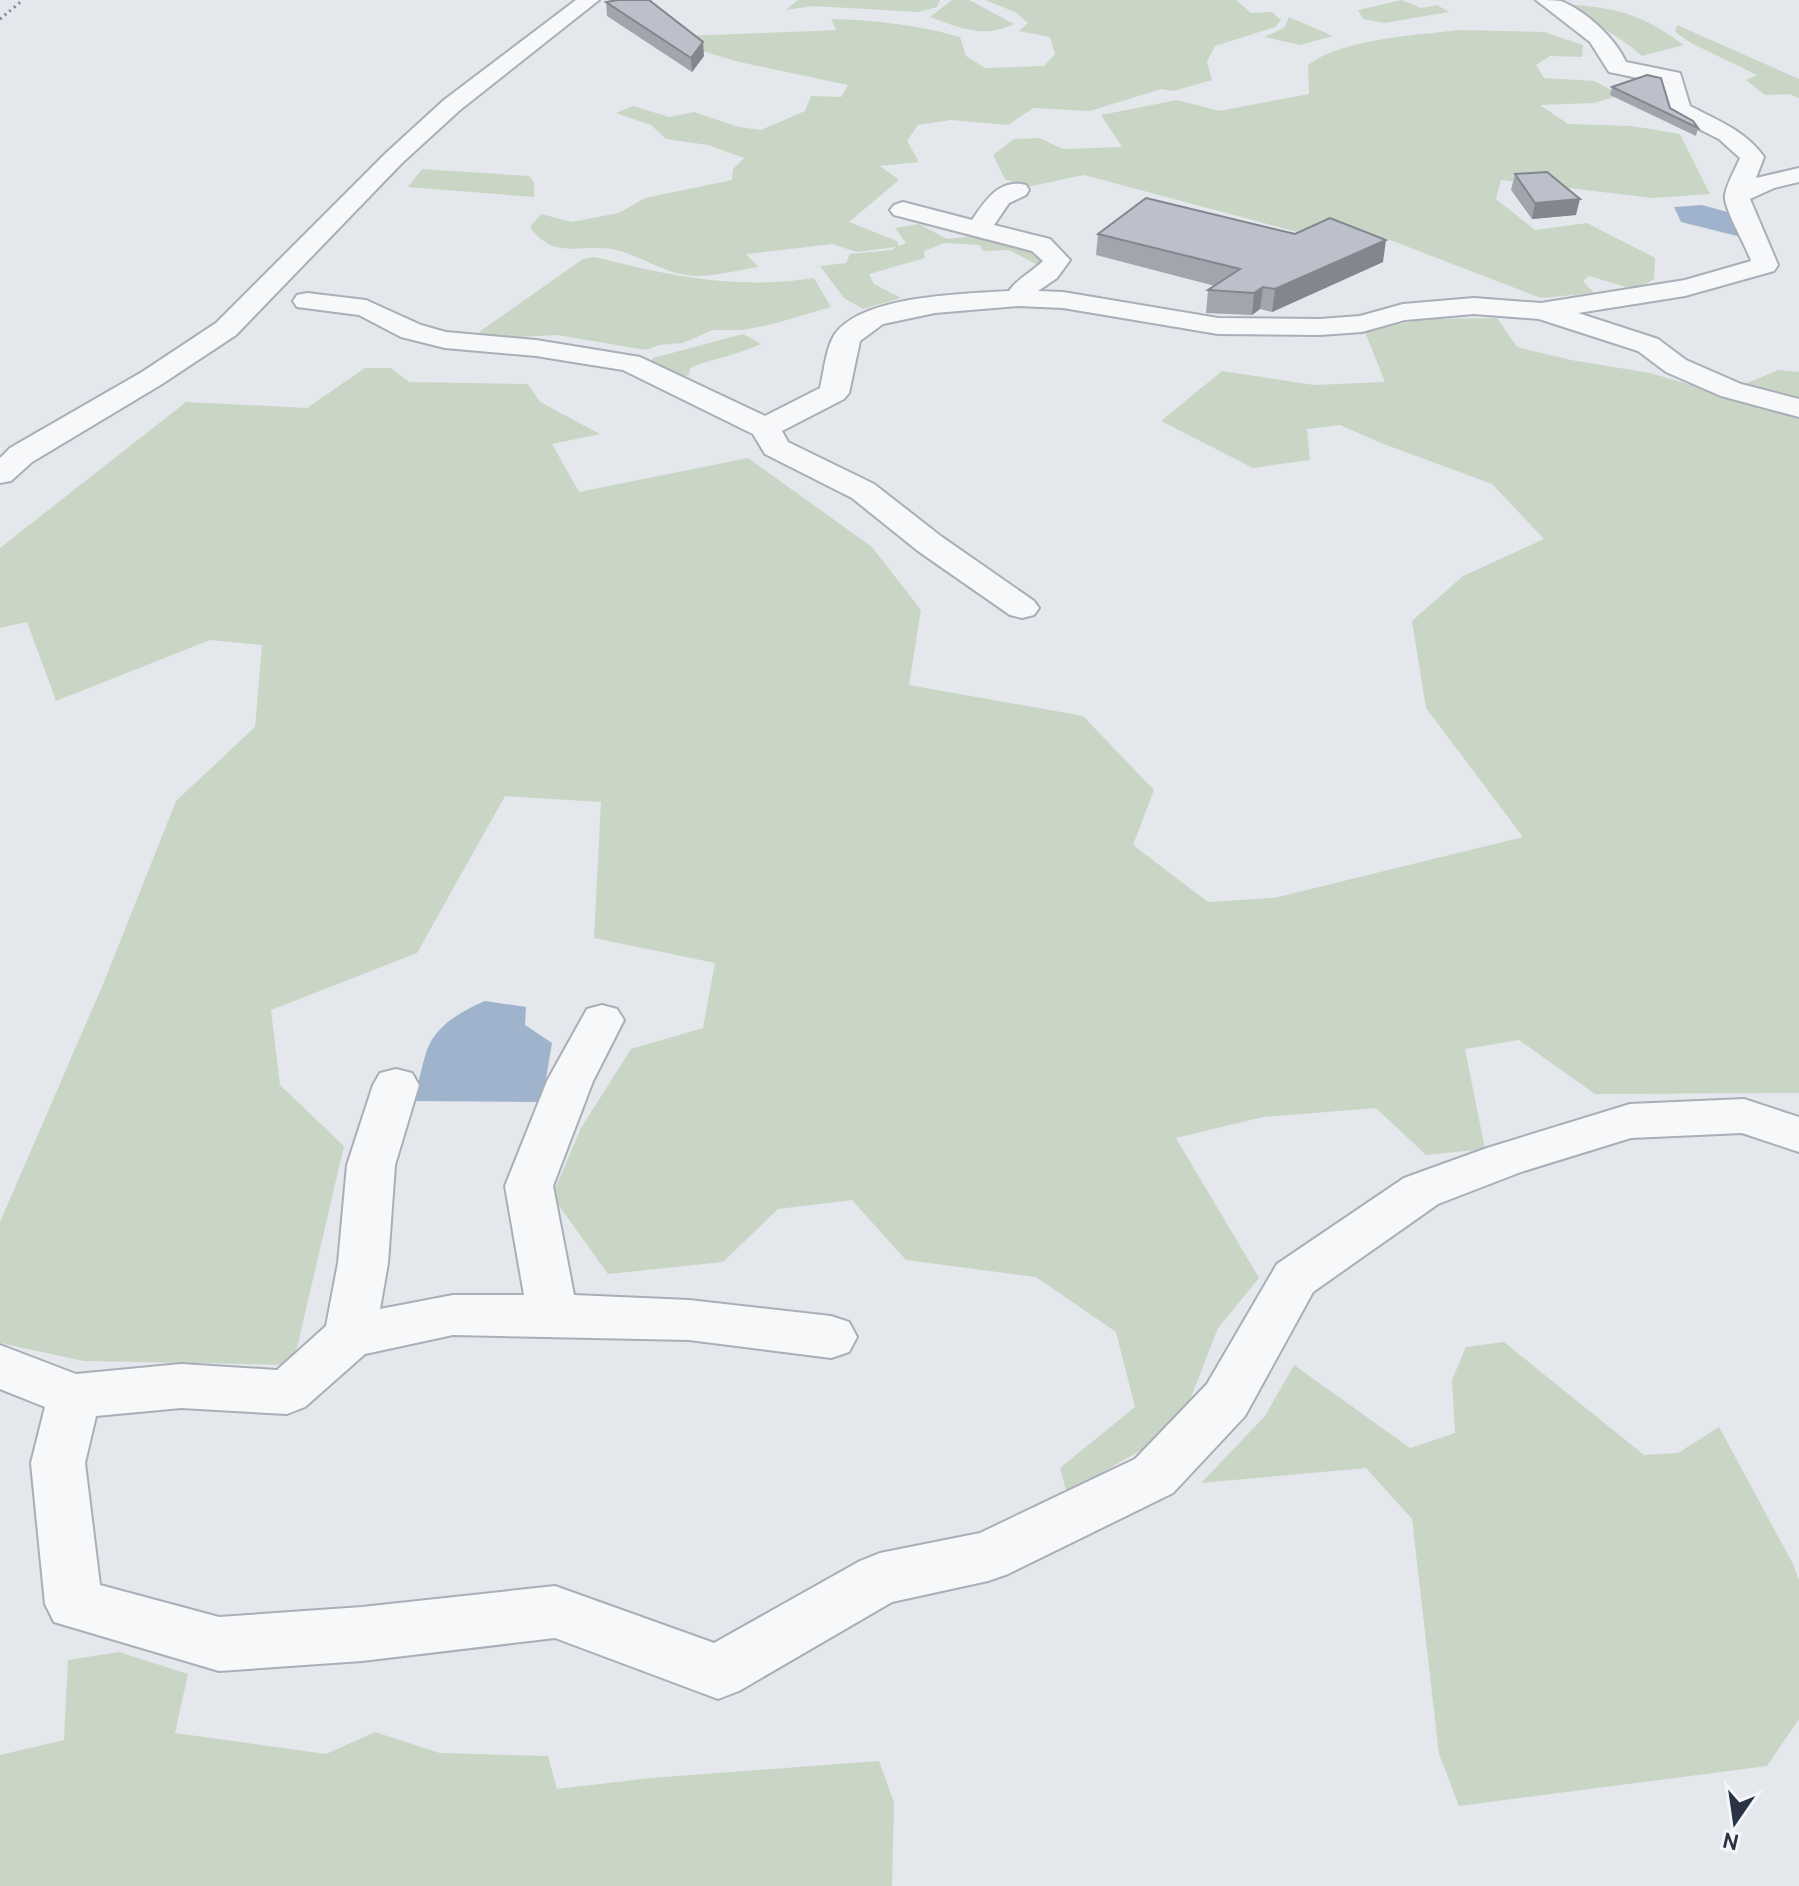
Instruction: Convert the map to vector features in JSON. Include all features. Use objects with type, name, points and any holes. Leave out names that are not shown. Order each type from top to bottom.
[{"type":"street","points":[[0,474],[21,455],[152,378],[226,329],[394,158],[452,105],[589,0]]},
{"type":"street","points":[[1540,311],[1698,285],[1765,265],[1757,240],[1739,209],[1737,196],[1752,157],[1727,134],[1679,110],[1672,78],[1617,67],[1614,55],[1546,0]]},
{"type":"street","points":[[1737,196],[1766,183],[1799,175]]},
{"type":"street","points":[[979,228],[1000,198],[1017,190]]},
{"type":"street","points":[[903,210],[1041,245],[1057,260],[1050,272],[1023,287],[1018,298]]},
{"type":"street","points":[[765,428],[834,393],[847,337],[874,318],[935,305],[1018,298],[1063,300],[1218,326],[1362,324],[1403,312],[1474,306],[1540,311],[1648,345],[1676,366],[1731,390],[1799,408]]},
{"type":"street","points":[[307,301],[366,308],[411,331],[445,340],[536,348],[630,363],[765,428],[776,448],[863,491],[930,544],[1022,608]]},
{"type":"street","points":[[553,1315],[529,1186],[570,1081],[602,1020]]},
{"type":"street","points":[[350,1336],[363,1263],[371,1165],[396,1085]]},
{"type":"street","points":[[74,1396],[58,1463],[74,1604],[219,1644],[362,1634],[555,1612],[718,1672],[880,1579],[988,1556],[1154,1476],[1226,1400],[1295,1278],[1421,1191],[1504,1160],[1630,1121],[1744,1116],[1799,1135]]},
{"type":"street","points":[[0,1366],[74,1396],[181,1386],[287,1392],[350,1336],[453,1315],[689,1320],[831,1337]]},
{"type":"green space","points":[[798,0],[940,0],[937,7],[918,12],[813,6],[786,10]]},
{"type":"green space","points":[[952,0],[969,0],[1014,24],[982,31],[930,17]]},
{"type":"green space","points":[[985,0],[1236,0],[1251,13],[1272,12],[1281,20],[1275,27],[1215,46],[1207,62],[1212,80],[1174,91],[1161,89],[1090,111],[1033,108],[1008,125],[951,120],[918,125],[907,141],[919,162],[880,166],[899,180],[849,222],[897,241],[899,246],[906,243],[895,228],[919,224],[947,239],[990,234],[1057,260],[1036,264],[1009,250],[983,251],[980,245],[944,243],[924,251],[925,258],[869,274],[874,284],[901,298],[863,309],[844,298],[820,266],[846,263],[850,254],[896,247],[857,252],[832,244],[746,254],[758,267],[696,276],[667,270],[620,251],[560,248],[540,238],[530,227],[541,214],[572,222],[619,213],[645,198],[732,180],[733,169],[744,158],[708,145],[666,139],[651,125],[616,113],[633,106],[669,117],[694,112],[739,127],[761,130],[805,111],[811,96],[841,97],[848,85],[739,62],[655,37],[836,30],[831,19],[864,21],[912,26],[960,37],[966,56],[985,68],[1044,66],[1055,54],[1050,37],[1019,31],[1028,23],[1015,12]]},
{"type":"green space","points":[[1402,0],[1421,8],[1437,5],[1449,12],[1384,23],[1363,19],[1358,10]]},
{"type":"green space","points":[[1563,4],[1599,7],[1627,14],[1653,25],[1684,45],[1642,56]]},
{"type":"green space","points":[[1289,17],[1333,36],[1300,45],[1264,37],[1284,28]]},
{"type":"green space","points":[[1677,25],[1799,79],[1799,98],[1789,94],[1765,95],[1746,80],[1757,75],[1691,43],[1675,32]]},
{"type":"green space","points":[[1459,30],[1544,32],[1583,45],[1582,57],[1550,56],[1536,65],[1544,78],[1594,81],[1621,95],[1594,103],[1540,105],[1568,124],[1632,126],[1680,134],[1710,194],[1653,198],[1501,180],[1496,199],[1535,230],[1587,223],[1655,258],[1654,279],[1636,290],[1589,276],[1583,281],[1594,293],[1541,298],[1385,238],[1320,238],[1084,175],[1027,187],[1005,179],[993,155],[1014,139],[1039,138],[1063,149],[1122,147],[1101,115],[1177,100],[1219,111],[1309,94],[1308,65],[1323,56],[1359,44]]},
{"type":"green space","points":[[422,169],[529,176],[534,182],[534,197],[408,187]]},
{"type":"green space","points":[[595,257],[650,270],[731,282],[814,278],[831,307],[773,324],[742,330],[713,330],[683,343],[659,345],[646,350],[557,335],[499,338],[479,332],[583,259]]},
{"type":"green space","points":[[1497,318],[1517,347],[1650,373],[1799,416],[1799,1093],[1595,1094],[1519,1040],[1465,1049],[1485,1149],[1426,1155],[1376,1108],[1263,1117],[1176,1138],[1259,1278],[1218,1328],[1179,1428],[1067,1493],[1060,1468],[1135,1407],[1116,1332],[1036,1277],[906,1260],[852,1200],[778,1209],[723,1262],[608,1274],[552,1196],[581,1128],[631,1049],[703,1028],[715,963],[594,938],[601,802],[505,796],[417,953],[271,1010],[280,1085],[344,1146],[293,1365],[84,1361],[0,1343],[0,1222],[104,982],[176,801],[255,727],[262,645],[210,640],[56,701],[27,622],[0,628],[0,548],[186,402],[307,408],[365,368],[391,368],[409,382],[528,384],[540,402],[600,434],[552,444],[579,492],[748,458],[872,547],[921,610],[909,685],[1083,716],[1154,790],[1133,845],[1208,902],[1274,898],[1523,837],[1426,708],[1412,621],[1463,576],[1544,539],[1492,484],[1340,425],[1307,429],[1310,460],[1253,468],[1161,421],[1222,371],[1314,385],[1385,382],[1365,332],[1423,319]]},
{"type":"green space","points":[[743,334],[761,344],[690,368],[689,375],[672,380],[649,366],[653,358]]},
{"type":"green space","points":[[1778,370],[1799,372],[1799,402],[1740,386]]},
{"type":"green space","points":[[1504,1342],[1644,1455],[1678,1453],[1719,1427],[1799,1580],[1799,1719],[1767,1766],[1459,1806],[1439,1754],[1412,1519],[1366,1468],[1201,1483],[1265,1416],[1294,1365],[1410,1448],[1455,1433],[1452,1380],[1466,1347]]},
{"type":"green space","points":[[119,1652],[188,1674],[175,1733],[326,1754],[375,1732],[440,1753],[548,1756],[557,1789],[651,1778],[879,1761],[894,1803],[892,1886],[0,1886],[0,1755],[64,1740],[68,1660]]},
{"type":"water","points":[[1702,205],[1731,213],[1745,238],[1681,222],[1674,207]]},
{"type":"water","points":[[485,1001],[526,1007],[525,1025],[552,1043],[542,1102],[413,1101],[431,1041],[443,1026],[459,1014]]},
{"type":"building","points":[[649,0],[703,42],[691,58],[606,2]]},
{"type":"building","points":[[1647,75],[1661,78],[1670,108],[1693,121],[1698,128],[1612,87]]},
{"type":"building","points":[[1547,172],[1580,199],[1535,203],[1515,174]]},
{"type":"building","points":[[1146,198],[1295,234],[1330,218],[1386,240],[1275,289],[1263,287],[1254,293],[1208,290],[1240,269],[1098,234]]},
{"type":"railway","points":[[0,19],[23,0]]}]
